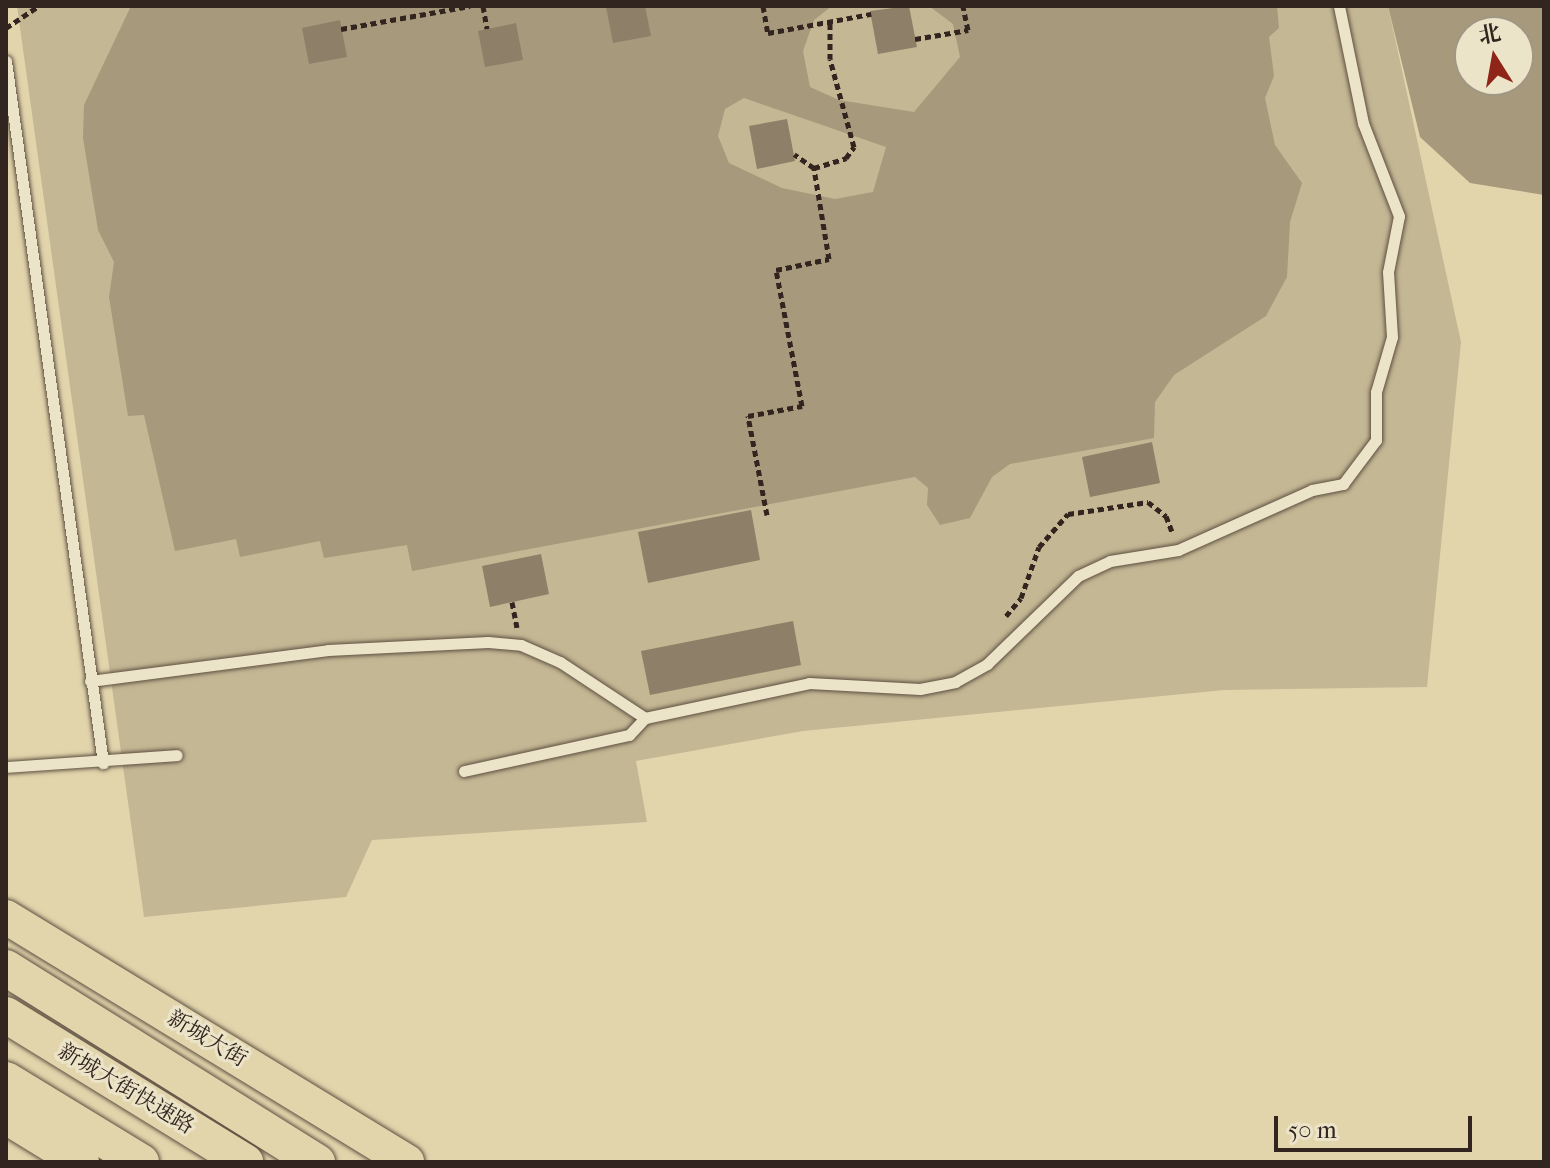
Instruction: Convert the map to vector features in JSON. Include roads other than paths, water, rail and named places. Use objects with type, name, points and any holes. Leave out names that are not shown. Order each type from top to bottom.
[{"type":"highway","points":[[6,968],[317,1162]]},
{"type":"highway","name":"新城大街快速路","points":[[6,1015],[245,1162]]},
{"type":"highway","points":[[6,1080],[141,1162]]},
{"type":"highway","points":[[6,1116],[81,1162]]},
{"type":"main road","name":"新城大街","points":[[6,917],[407,1162]]},
{"type":"lane","points":[[464,771],[629,735],[645,718],[809,683],[920,689],[955,682],[997,653],[1078,576],[1110,561],[1178,550],[1343,484],[1376,440],[1376,392],[1392,337],[1388,272],[1399,216],[1363,123],[1339,6]]},
{"type":"lane","points":[[6,61],[103,763]]},
{"type":"lane","points":[[90,681],[328,650],[488,642],[521,645],[560,662],[645,718]]},
{"type":"lane","points":[[6,767],[103,763],[177,755]]}]
